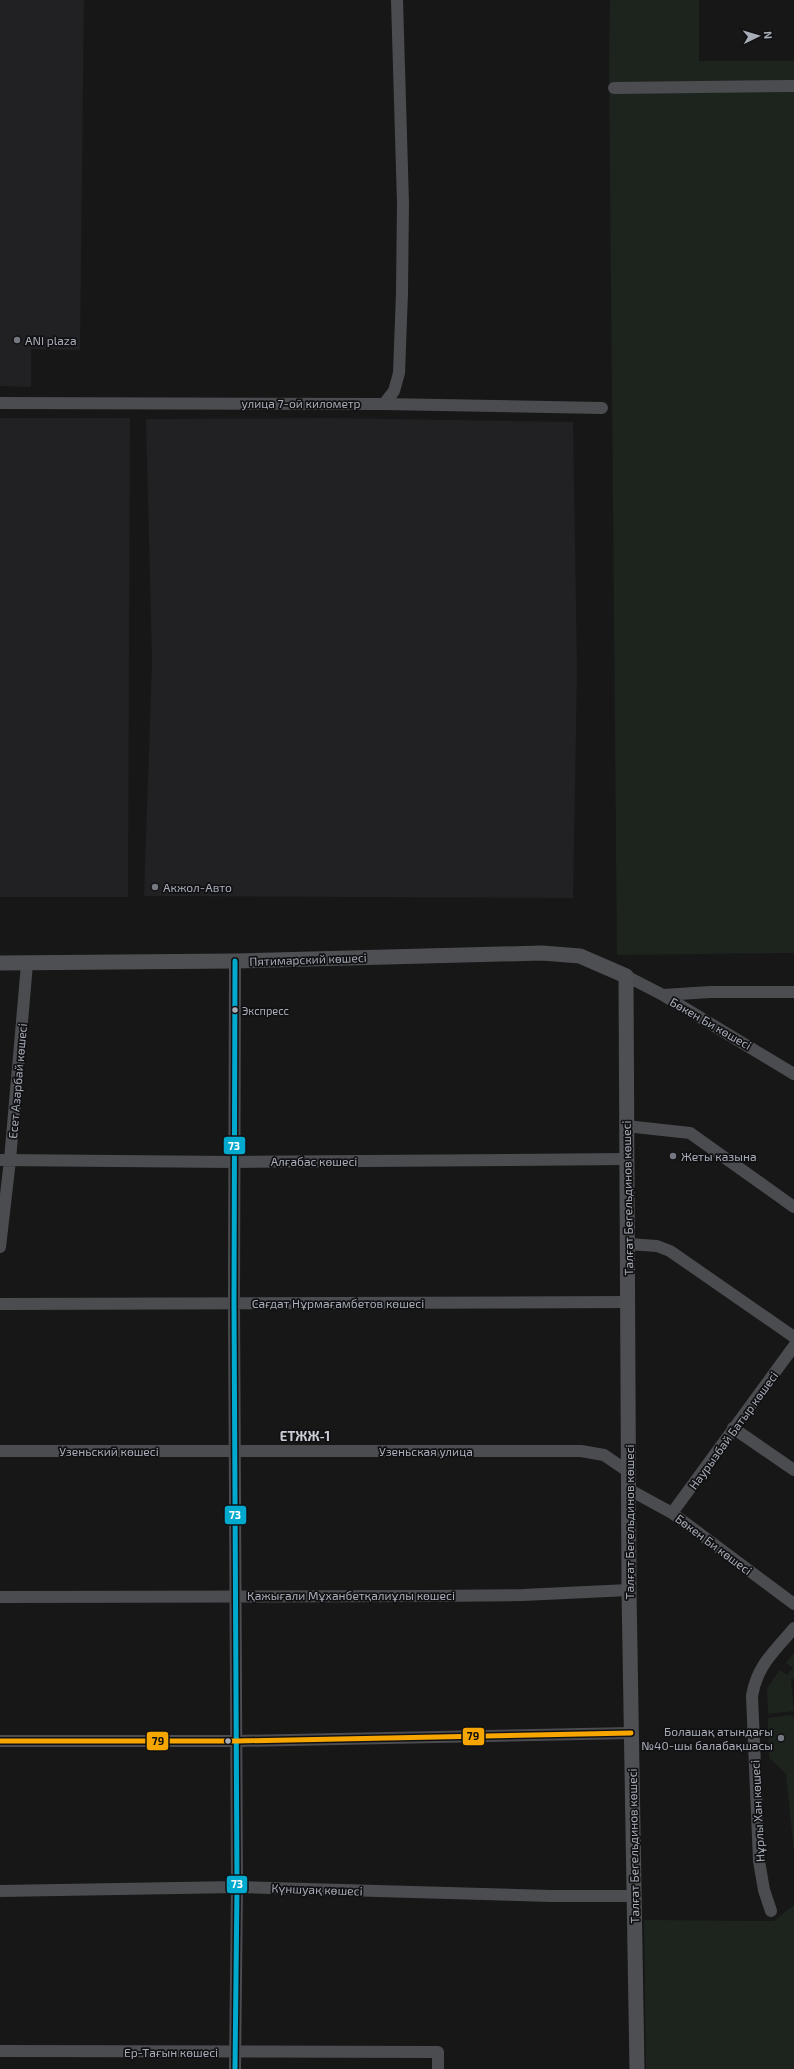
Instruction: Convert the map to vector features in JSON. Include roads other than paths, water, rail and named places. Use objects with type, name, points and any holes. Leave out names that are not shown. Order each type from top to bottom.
[{"type":"main road","name":"Пятимарский көшесі","points":[[0,963],[27,964],[235,961],[542,953],[574,955],[592,960],[626,976]]},
{"type":"main road","name":"Талғат Бегельдинов көшесі","points":[[626,976],[631,1733],[637,2069]]},
{"type":"street","points":[[384,404],[394,391],[399,373],[402,293],[403,203],[397,0]]},
{"type":"street","points":[[614,88],[794,86]]},
{"type":"street","name":"улица 7-ой километр","points":[[0,403],[384,404],[602,408]]},
{"type":"street","points":[[235,961],[234,1303],[237,1741],[235,2069]]},
{"type":"street","name":"Есет Азарбай көшесі","points":[[0,1247],[5,1160],[27,964]]},
{"type":"street","name":"Бөкен Би көшесі","points":[[626,976],[663,995],[794,1074]]},
{"type":"street","points":[[663,995],[710,992],[794,992]]},
{"type":"street","points":[[626,1126],[690,1133],[794,1207]]},
{"type":"street","name":"Алғабас көшесі","points":[[5,1160],[234,1162],[627,1159]]},
{"type":"street","points":[[628,1244],[657,1246],[674,1253],[794,1337]]},
{"type":"street","name":"Сағдат Нұрмағамбетов көшесі","points":[[0,1304],[628,1302]]},
{"type":"street","name":"Наурызбай Батыр көшесі","points":[[672,1513],[794,1346]]},
{"type":"street","points":[[734,1428],[794,1470]]},
{"type":"street","name":"Узеньская улица","points":[[218,1450],[586,1451],[604,1455],[629,1472]]},
{"type":"street","name":"Узеньский көшесі","points":[[0,1451],[218,1450]]},
{"type":"street","name":"Бөкен Би көшесі","points":[[630,1490],[672,1513],[794,1604]]},
{"type":"street","name":"Қажығали Мұханбетқалиұлы көшесі","points":[[0,1596],[431,1596],[522,1595],[630,1590]]},
{"type":"street","name":"Нұрлы Хан көшесі","points":[[771,1911],[764,1890],[759,1861],[752,1696],[755,1680],[761,1668],[794,1628]]},
{"type":"street","points":[[0,1741],[237,1741],[631,1733]]},
{"type":"street","name":"Күншуақ көшесі","points":[[0,1891],[237,1887],[551,1896],[635,1896]]},
{"type":"street","name":"Ер-Тағын көшесі","points":[[0,2051],[438,2052],[438,2069]]},
{"type":"place","name":"ANI plaza","points":[[17,340]]},
{"type":"place","name":"Акжол-Авто","points":[[155,887]]},
{"type":"place","name":"Экспресс","points":[[235,1010]]},
{"type":"place","name":"Жеты казына","points":[[673,1156]]},
{"type":"place","name":"Болашақ атындағы №40-шы балабақшасы","points":[[781,1738]]},
{"type":"district","name":"ЕТЖЖ-1","points":[[305,1436]]}]
